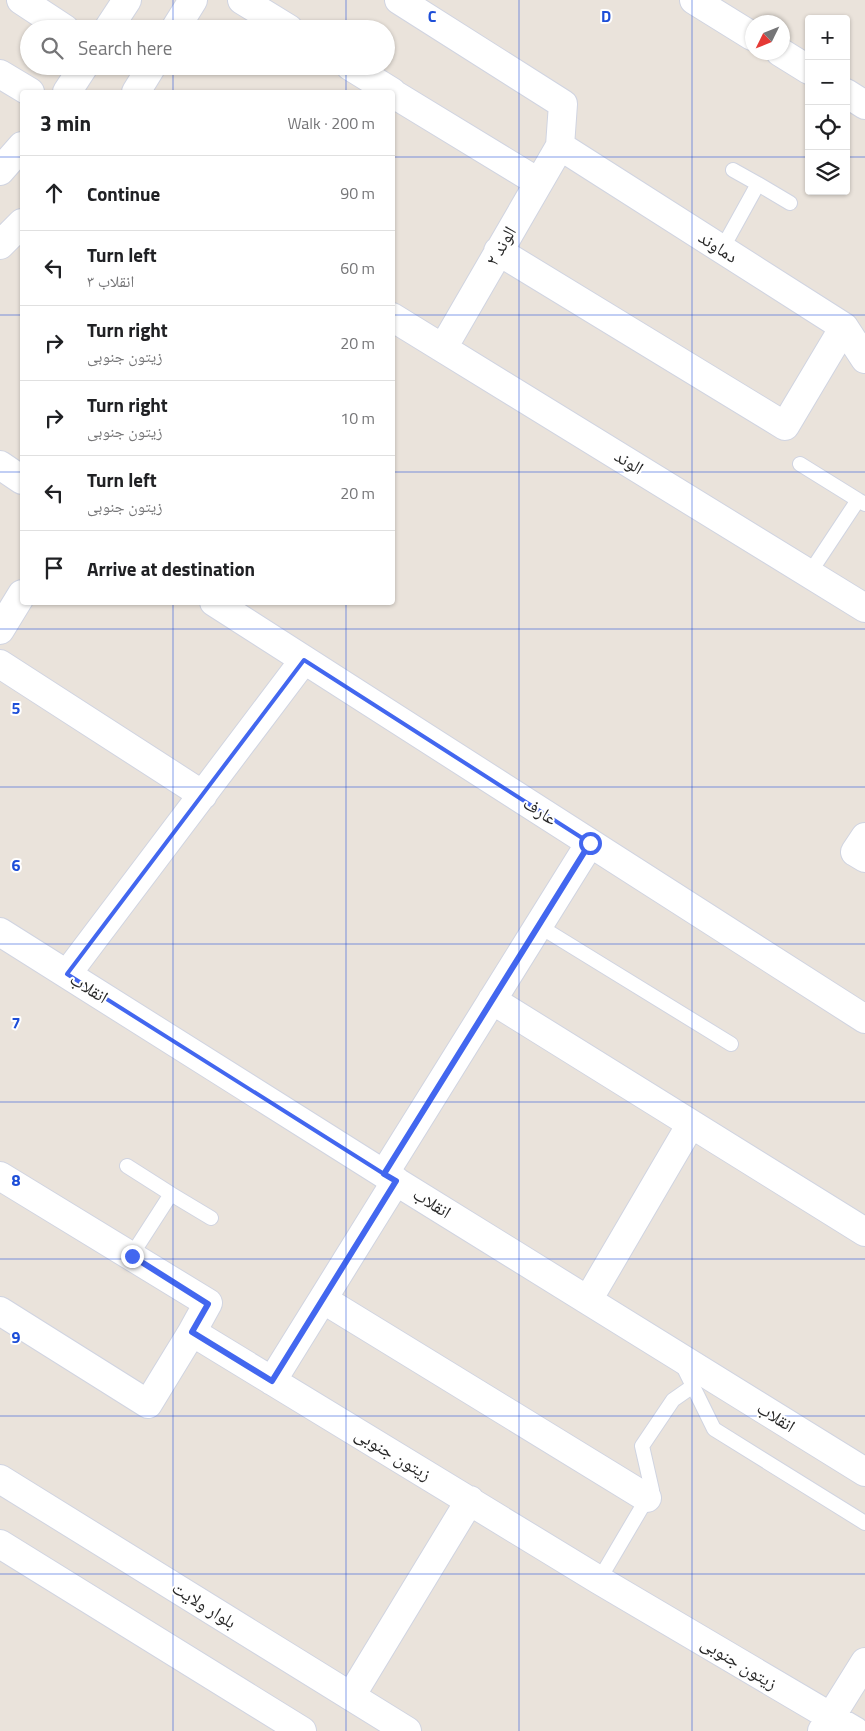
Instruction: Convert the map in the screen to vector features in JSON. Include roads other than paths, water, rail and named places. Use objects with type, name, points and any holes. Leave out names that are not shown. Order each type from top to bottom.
[{"type":"street","points":[[22,0],[52,20]]},
{"type":"street","points":[[114,20],[127,0]]},
{"type":"street","points":[[181,20],[193,0]]},
{"type":"street","points":[[242,0],[274,20]]},
{"type":"street","points":[[399,0],[563,104],[560,146]]},
{"type":"street","points":[[694,0],[745,32]]},
{"type":"street","points":[[790,58],[805,68]]},
{"type":"street","points":[[0,74],[27,90]]},
{"type":"street","points":[[68,90],[78,75]]},
{"type":"street","points":[[137,90],[146,75]]},
{"type":"street","points":[[364,75],[387,90]]},
{"type":"street","points":[[395,95],[538,182]]},
{"type":"street","points":[[850,96],[865,105]]},
{"type":"street","name":"الوند ۲","points":[[443,348],[560,146]]},
{"type":"street","name":"دماوند","points":[[560,146],[844,327],[865,359]]},
{"type":"street","points":[[0,170],[20,148]]},
{"type":"street","points":[[0,245],[20,225]]},
{"type":"street","points":[[498,251],[785,426],[844,327]]},
{"type":"street","name":"الوند","points":[[395,318],[865,608]]},
{"type":"street","points":[[0,465],[20,479]]},
{"type":"street","points":[[0,630],[20,597]]},
{"type":"street","name":"عارف","points":[[219,605],[865,1019]]},
{"type":"street","points":[[67,974],[304,660]]},
{"type":"street","points":[[0,664],[202,795]]},
{"type":"street","points":[[865,836],[855,852],[865,858]]},
{"type":"street","points":[[272,1381],[324,1300],[390,1178],[492,1000],[590,843]]},
{"type":"street","name":"انقلاب","points":[[0,932],[390,1178],[865,1472]]},
{"type":"street","points":[[492,1000],[865,1232]]},
{"type":"street","points":[[588,1300],[691,1124]]},
{"type":"street","points":[[0,1176],[208,1304],[148,1404],[0,1311]]},
{"type":"street","points":[[324,1300],[647,1498]]},
{"type":"street","name":"زیتون جنوبی","points":[[192,1332],[470,1500],[826,1724],[855,1731]]},
{"type":"street","name":"بلوار ولایت","points":[[0,1480],[407,1731]]},
{"type":"street","points":[[351,1696],[470,1500]]},
{"type":"street","points":[[0,1544],[302,1731]]},
{"type":"street","points":[[826,1724],[865,1662]]},
{"type":"lane","points":[[733,170],[790,202]]},
{"type":"lane","points":[[722,249],[758,184]]},
{"type":"lane","points":[[800,464],[862,502],[809,574]]},
{"type":"lane","points":[[539,926],[732,1044]]},
{"type":"lane","points":[[127,1166],[211,1218]]},
{"type":"lane","points":[[132,1256],[171,1194]]},
{"type":"lane","points":[[679,1356],[714,1429],[865,1523]]},
{"type":"lane","points":[[599,1580],[652,1490],[642,1446],[673,1400],[693,1386]]}]
